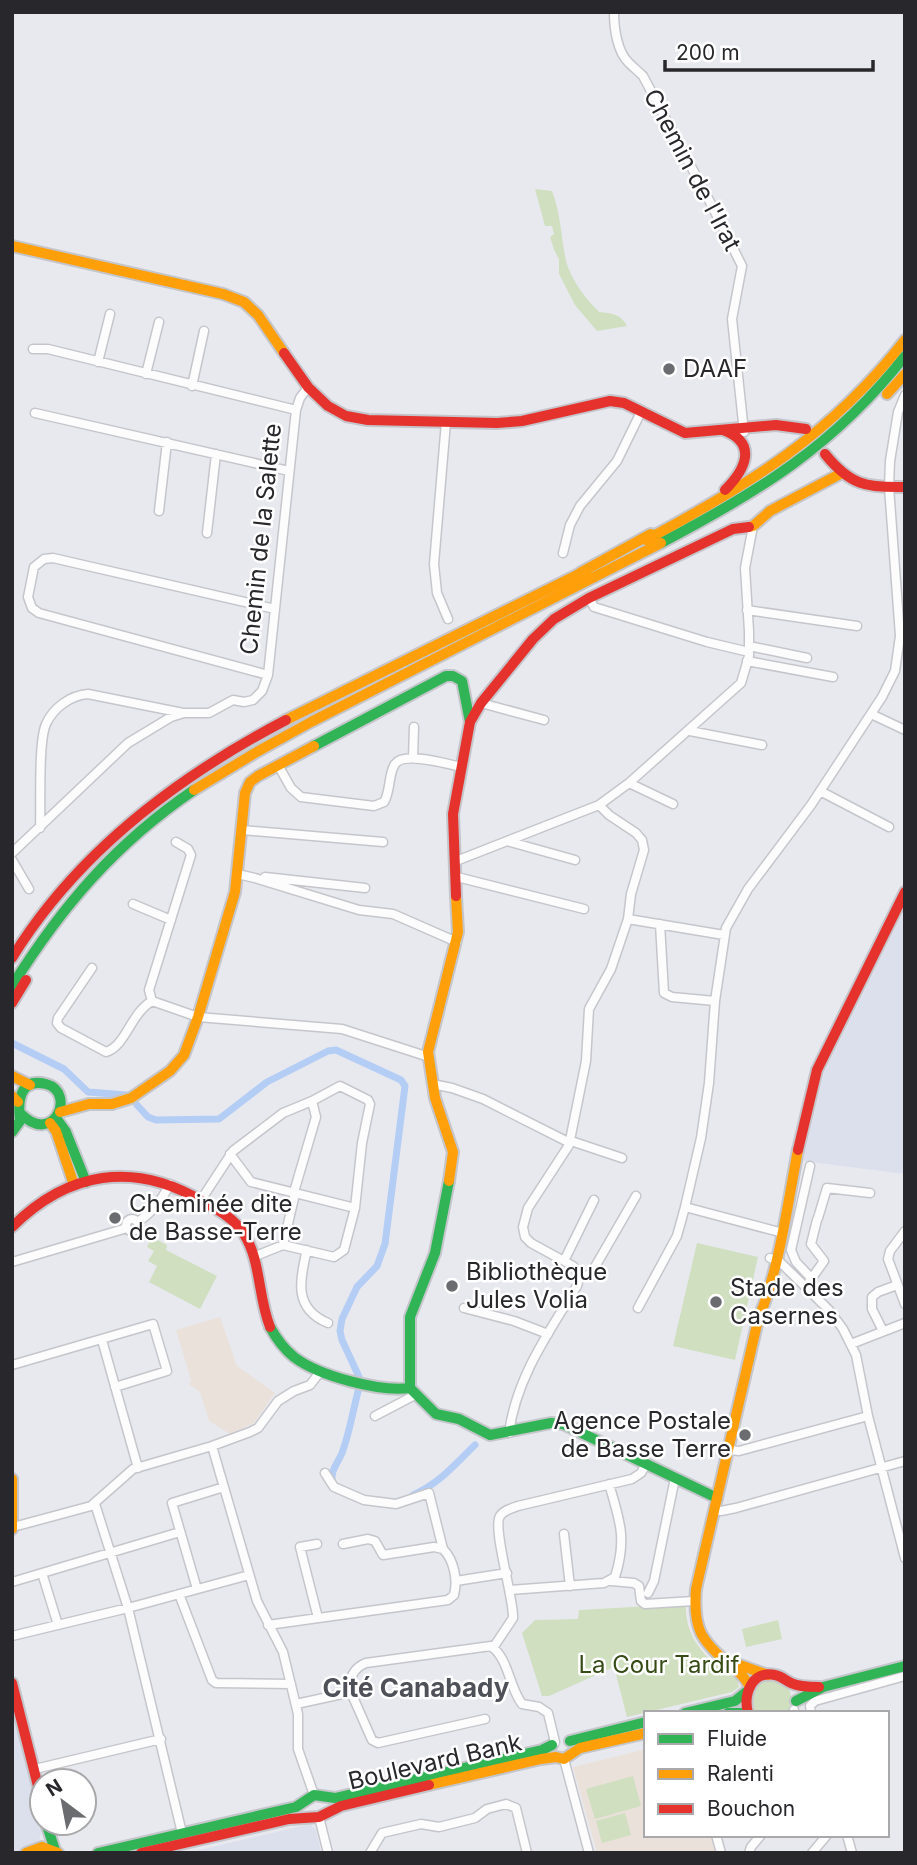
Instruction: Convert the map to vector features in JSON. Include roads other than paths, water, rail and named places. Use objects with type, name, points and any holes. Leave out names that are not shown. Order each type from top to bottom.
[{"type":"main road","points":[[12,246],[223,294],[244,302],[262,320],[308,387],[328,406],[346,416],[368,420],[497,423],[522,421],[603,401],[624,403],[676,431],[695,434],[744,424]]},
{"type":"main road","points":[[14,953],[56,897],[90,859],[127,823],[164,793],[206,765],[313,705],[708,508],[785,458],[853,403],[888,364],[905,340]]},
{"type":"main road","points":[[802,458],[843,426],[878,391],[905,356]]},
{"type":"main road","points":[[12,986],[31,955],[68,906],[100,869],[154,819],[214,778],[332,712],[713,516],[855,421],[905,373]]},
{"type":"main road","points":[[664,424],[693,427],[744,424]]},
{"type":"main road","points":[[695,434],[744,424]]},
{"type":"main road","points":[[578,574],[727,488],[738,477],[746,455],[739,437],[723,430]]},
{"type":"main road","points":[[825,454],[841,474],[856,484],[905,487]]},
{"type":"main road","points":[[412,1392],[410,1317],[435,1253],[453,1158],[432,1084],[429,1043],[457,942],[459,910],[453,814],[470,722],[481,703],[543,628],[589,598],[733,529],[754,526],[770,511],[841,474]]},
{"type":"main road","points":[[12,1140],[27,1128],[89,1104],[123,1102],[170,1070],[184,1055],[235,892],[245,793],[250,782],[446,676],[462,681],[470,722]]},
{"type":"main road","points":[[12,1003],[39,957],[100,869]]},
{"type":"main road","points":[[747,1711],[745,1704],[748,1688],[745,1675],[708,1648],[696,1625],[694,1601],[716,1498],[734,1451],[758,1320],[766,1301],[811,1092],[827,1048],[905,892]]},
{"type":"main road","points":[[12,1076],[30,1085],[43,1083],[58,1093],[61,1099],[55,1118],[56,1131],[74,1185]]},
{"type":"main road","points":[[12,1132],[20,1121],[17,1104],[20,1095],[30,1085]]},
{"type":"main road","points":[[58,1093],[89,1104]]},
{"type":"main road","points":[[17,1104],[24,1119],[36,1125]]},
{"type":"main road","points":[[55,1118],[63,1126],[80,1174],[86,1182]]},
{"type":"main road","points":[[12,1227],[33,1208],[74,1185],[127,1176],[170,1184],[232,1220],[246,1239],[253,1256],[262,1306],[269,1326],[290,1354],[320,1372],[412,1392],[436,1414],[459,1419],[490,1435],[558,1422],[716,1498]]},
{"type":"main road","points":[[12,1479],[12,1528]]},
{"type":"main road","points":[[727,1661],[803,1686],[823,1687],[905,1666]]},
{"type":"main road","points":[[693,1711],[735,1700],[761,1677],[768,1675]]},
{"type":"main road","points":[[787,1681],[792,1686],[794,1709]]},
{"type":"main road","points":[[12,1683],[34,1767]]},
{"type":"main road","points":[[794,1709],[823,1687]]},
{"type":"main road","points":[[570,1741],[573,1747],[564,1757],[552,1752],[554,1743],[561,1738],[570,1741],[644,1722]]},
{"type":"main road","name":"Boulevard Bank","points":[[141,1853],[289,1819],[318,1815],[341,1806],[564,1757],[589,1745],[644,1733]]},
{"type":"main road","name":"Boulevard Bank","points":[[98,1853],[314,1799],[335,1798],[542,1750],[554,1743]]},
{"type":"main road","points":[[314,1799],[327,1807],[318,1815],[306,1812],[314,1799]]},
{"type":"main road","points":[[39,1847],[42,1837]]},
{"type":"main road","points":[[26,1853],[39,1847],[57,1851]]},
{"type":"street","name":"Chemin de l'Irat","points":[[614,12],[615,32],[624,55],[643,76],[742,266],[732,319],[746,455]]},
{"type":"street","points":[[99,362],[110,314]]},
{"type":"street","points":[[146,374],[159,322]]},
{"type":"street","points":[[191,386],[204,331]]},
{"type":"street","points":[[33,349],[48,349],[296,410]]},
{"type":"street","name":"Chemin de la Salette","points":[[184,713],[202,715],[233,700],[244,702],[258,697],[268,675],[296,410],[308,387]]},
{"type":"street","points":[[638,1308],[677,1236],[685,1208],[701,1138],[709,1083],[715,1001],[724,935],[729,922],[748,889],[820,791],[871,714],[890,685],[895,671],[899,647],[889,487],[890,461],[898,412],[905,395]]},
{"type":"street","points":[[563,553],[570,525],[580,506],[617,461],[641,412]]},
{"type":"street","points":[[35,413],[289,471]]},
{"type":"street","points":[[446,422],[434,564],[438,593],[448,619]]},
{"type":"street","points":[[159,511],[167,442]]},
{"type":"street","points":[[207,533],[216,454]]},
{"type":"street","points":[[456,861],[598,805],[629,783],[690,731],[741,683],[748,653],[745,568],[754,526]]},
{"type":"street","points":[[268,675],[39,613],[32,608],[28,597],[34,567],[44,559],[53,558],[275,608]]},
{"type":"street","points":[[589,598],[594,607],[833,677]]},
{"type":"street","points":[[747,610],[857,626]]},
{"type":"street","points":[[748,653],[807,657]]},
{"type":"street","points":[[40,828],[43,733],[52,715],[69,699],[88,694],[184,713]]},
{"type":"street","points":[[481,703],[544,720]]},
{"type":"street","points":[[12,853],[128,743],[160,722],[184,713]]},
{"type":"street","points":[[871,714],[905,730]]},
{"type":"street","points":[[412,758],[414,727]]},
{"type":"street","points":[[690,731],[762,745]]},
{"type":"street","points":[[278,765],[291,788],[301,797],[374,806],[384,802],[388,795],[397,761],[412,758],[461,767]]},
{"type":"street","points":[[629,783],[673,804]]},
{"type":"street","points":[[820,791],[889,827]]},
{"type":"street","points":[[509,1433],[518,1390],[580,1277],[578,1270],[531,1243],[525,1237],[523,1227],[528,1208],[570,1142],[586,1061],[589,1009],[611,969],[628,919],[631,894],[644,850],[642,840],[636,832],[598,805]]},
{"type":"street","points":[[242,830],[383,842]]},
{"type":"street","points":[[508,841],[575,860]]},
{"type":"street","points":[[152,1001],[149,990],[191,855],[188,849],[176,842]]},
{"type":"street","points":[[12,860],[29,889]]},
{"type":"street","points":[[237,874],[359,910],[393,914],[457,942]]},
{"type":"street","points":[[255,878],[272,877],[365,888]]},
{"type":"street","points":[[457,877],[584,909]]},
{"type":"street","points":[[133,904],[171,920]]},
{"type":"street","points":[[628,919],[724,935]]},
{"type":"street","points":[[660,924],[664,993],[672,997],[715,1001]]},
{"type":"street","points":[[92,968],[57,1023],[61,1028],[102,1051],[117,1047],[141,1008],[152,1001]]},
{"type":"street","points":[[152,1001],[198,1017],[342,1030],[429,1057]]},
{"type":"street","points":[[432,1084],[483,1099],[570,1142],[622,1158]]},
{"type":"street","points":[[201,1200],[230,1154],[283,1113],[340,1086],[368,1100],[370,1104],[362,1143],[355,1208],[341,1255],[334,1257],[283,1245],[253,1256]]},
{"type":"street","points":[[283,1245],[295,1198],[293,1192],[316,1117],[312,1101]]},
{"type":"street","points":[[230,1154],[251,1182],[355,1208]]},
{"type":"street","points":[[810,1166],[791,1250],[796,1262],[812,1279]]},
{"type":"street","points":[[12,1262],[127,1228],[129,1221],[132,1219],[137,1222],[152,1211],[170,1184]]},
{"type":"street","points":[[805,1287],[824,1261],[811,1244],[827,1188],[870,1194]]},
{"type":"street","points":[[580,1277],[592,1272],[636,1196]]},
{"type":"street","points":[[564,1261],[594,1200]]},
{"type":"street","points":[[685,1208],[780,1232]]},
{"type":"street","points":[[905,1231],[890,1251],[888,1259],[905,1304]]},
{"type":"street","points":[[307,1250],[300,1280],[305,1306],[311,1315],[328,1323]]},
{"type":"street","points":[[773,1259],[829,1310],[851,1344],[860,1369],[867,1417],[905,1558]]},
{"type":"street","points":[[883,1331],[872,1309],[872,1297],[897,1285]]},
{"type":"street","points":[[464,1308],[514,1321],[548,1334]]},
{"type":"street","points":[[851,1344],[905,1323]]},
{"type":"street","points":[[12,1365],[153,1325],[167,1371],[115,1387]]},
{"type":"street","points":[[102,1340],[138,1468]]},
{"type":"street","points":[[12,1528],[95,1504],[128,1472],[212,1446],[258,1428],[278,1401],[310,1385],[320,1372]]},
{"type":"street","points":[[375,1416],[412,1392]]},
{"type":"street","points":[[734,1451],[867,1417]]},
{"type":"street","points":[[212,1446],[257,1601],[283,1652],[296,1704],[298,1749],[314,1799]]},
{"type":"street","points":[[714,1510],[736,1508],[905,1461]]},
{"type":"street","points":[[493,1648],[513,1618],[497,1523],[500,1516],[507,1509],[637,1477],[646,1464]]},
{"type":"street","points":[[268,1625],[448,1600],[454,1595],[456,1581],[448,1554],[443,1549],[429,1493],[396,1504],[364,1500],[334,1488],[324,1473]]},
{"type":"street","points":[[648,1592],[654,1581],[675,1478]]},
{"type":"street","points":[[609,1484],[623,1543],[615,1577],[611,1580]]},
{"type":"street","points":[[197,1589],[172,1503],[224,1487]]},
{"type":"street","points":[[95,1504],[128,1608],[182,1832]]},
{"type":"street","points":[[12,1583],[180,1532]]},
{"type":"street","points":[[564,1534],[569,1586]]},
{"type":"street","points":[[343,1544],[368,1539],[375,1541],[383,1555],[434,1547],[443,1549]]},
{"type":"street","points":[[317,1544],[300,1548],[318,1618]]},
{"type":"street","points":[[42,1573],[58,1625]]},
{"type":"street","points":[[456,1581],[507,1573]]},
{"type":"street","points":[[12,1636],[249,1575]]},
{"type":"street","points":[[510,1590],[611,1580],[639,1586],[641,1601],[645,1604],[694,1601]]},
{"type":"street","points":[[178,1594],[212,1680],[216,1683],[291,1684]]},
{"type":"street","points":[[347,1693],[354,1672],[366,1662],[483,1645],[493,1648],[502,1657],[514,1691],[522,1704],[539,1707],[548,1713],[554,1743]]},
{"type":"street","points":[[811,1711],[810,1706],[815,1701],[905,1676]]},
{"type":"street","points":[[296,1704],[347,1693],[353,1697],[372,1740],[378,1744],[485,1719]]},
{"type":"street","points":[[43,1767],[161,1739]]},
{"type":"street","points":[[564,1757],[587,1852]]},
{"type":"street","points":[[370,1853],[382,1833],[421,1824],[439,1827],[475,1818],[482,1815],[486,1809],[506,1804],[516,1808],[527,1853]]},
{"type":"street","points":[[318,1815],[328,1853]]},
{"type":"street","points":[[749,1853],[759,1837]]},
{"type":"street","points":[[812,1853],[823,1837]]},
{"type":"waterway","points":[[12,1043],[64,1069],[88,1092],[127,1095]]},
{"type":"waterway","points":[[137,1105],[148,1117],[156,1120],[219,1119],[267,1082],[328,1051],[336,1050],[401,1080],[405,1086],[385,1244],[377,1266],[357,1287],[342,1319],[340,1331],[360,1379]]},
{"type":"waterway","points":[[333,1483],[333,1471],[345,1445],[359,1388]]},
{"type":"waterway","points":[[413,1495],[439,1479],[475,1445]]},
{"type":"place","name":"DAAF","points":[[669,369]]},
{"type":"place","name":"Cheminée dite de Basse-Terre","points":[[115,1218]]},
{"type":"place","name":"Bibliothèque Jules Volia","points":[[452,1286]]},
{"type":"place","name":"Stade des Casernes","points":[[716,1302]]},
{"type":"place","name":"Agence Postale de Basse Terre","points":[[745,1435]]},
{"type":"district","name":"Cité Canabady","points":[[416,1688]]},
{"type":"park label","name":"La Cour Tardif","points":[[659,1665]]}]
